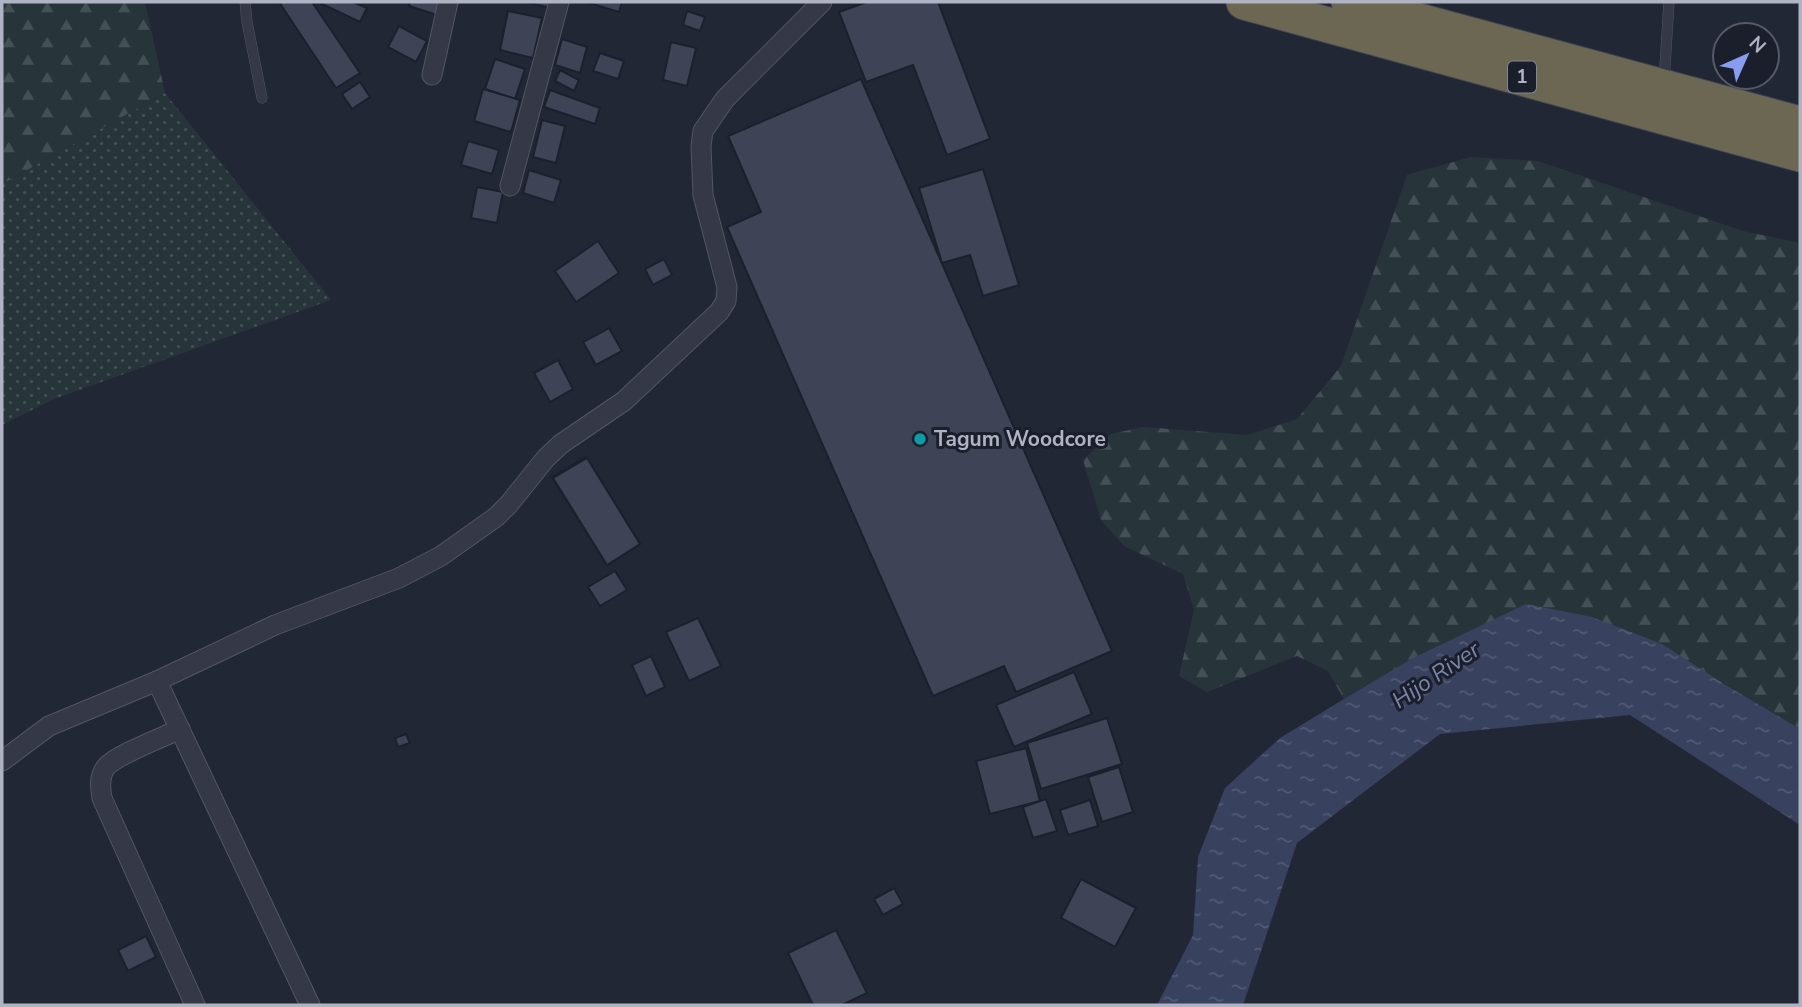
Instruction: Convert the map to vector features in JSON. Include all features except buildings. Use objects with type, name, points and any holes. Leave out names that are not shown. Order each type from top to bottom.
[{"type":"highway","name":"1","points":[[1244,2],[1800,154]]},
{"type":"highway","name":"1","points":[[1349,2],[1800,124]]},
{"type":"street","points":[[432,75],[448,2]]},
{"type":"street","points":[[510,186],[559,2]]},
{"type":"street","points":[[2,761],[49,726],[157,681],[275,625],[399,578],[441,556],[496,517],[561,444],[624,401],[719,312],[726,301],[727,287],[702,195],[703,131],[725,99],[822,2]]},
{"type":"street","points":[[157,681],[310,1005]]},
{"type":"street","points":[[180,729],[107,765],[100,787],[102,798],[195,1005]]},
{"type":"lane","points":[[245,2],[262,98]]},
{"type":"lane","points":[[1663,87],[1669,2]]},
{"type":"green space","points":[[2,2],[145,2],[165,93],[2,184]]},
{"type":"green space","points":[[165,93],[331,300],[54,399],[2,425],[2,184]]},
{"type":"green space","points":[[1471,157],[1538,161],[1743,231],[1800,243],[1800,729],[1724,684],[1411,659],[1344,699],[1328,671],[1297,656],[1207,692],[1179,676],[1194,610],[1183,574],[1124,546],[1101,520],[1083,460],[1111,434],[1143,427],[1247,435],[1297,419],[1341,366],[1407,175]]},
{"type":"water","name":"Hijo River","points":[[1526,604],[1592,617],[1662,644],[1800,729],[1800,825],[1630,715],[1440,734],[1297,843],[1243,1005],[1157,1005],[1193,935],[1198,857],[1225,788],[1280,738],[1411,659]]},
{"type":"place","name":"Tagum Woodcore","points":[[920,439]]}]
